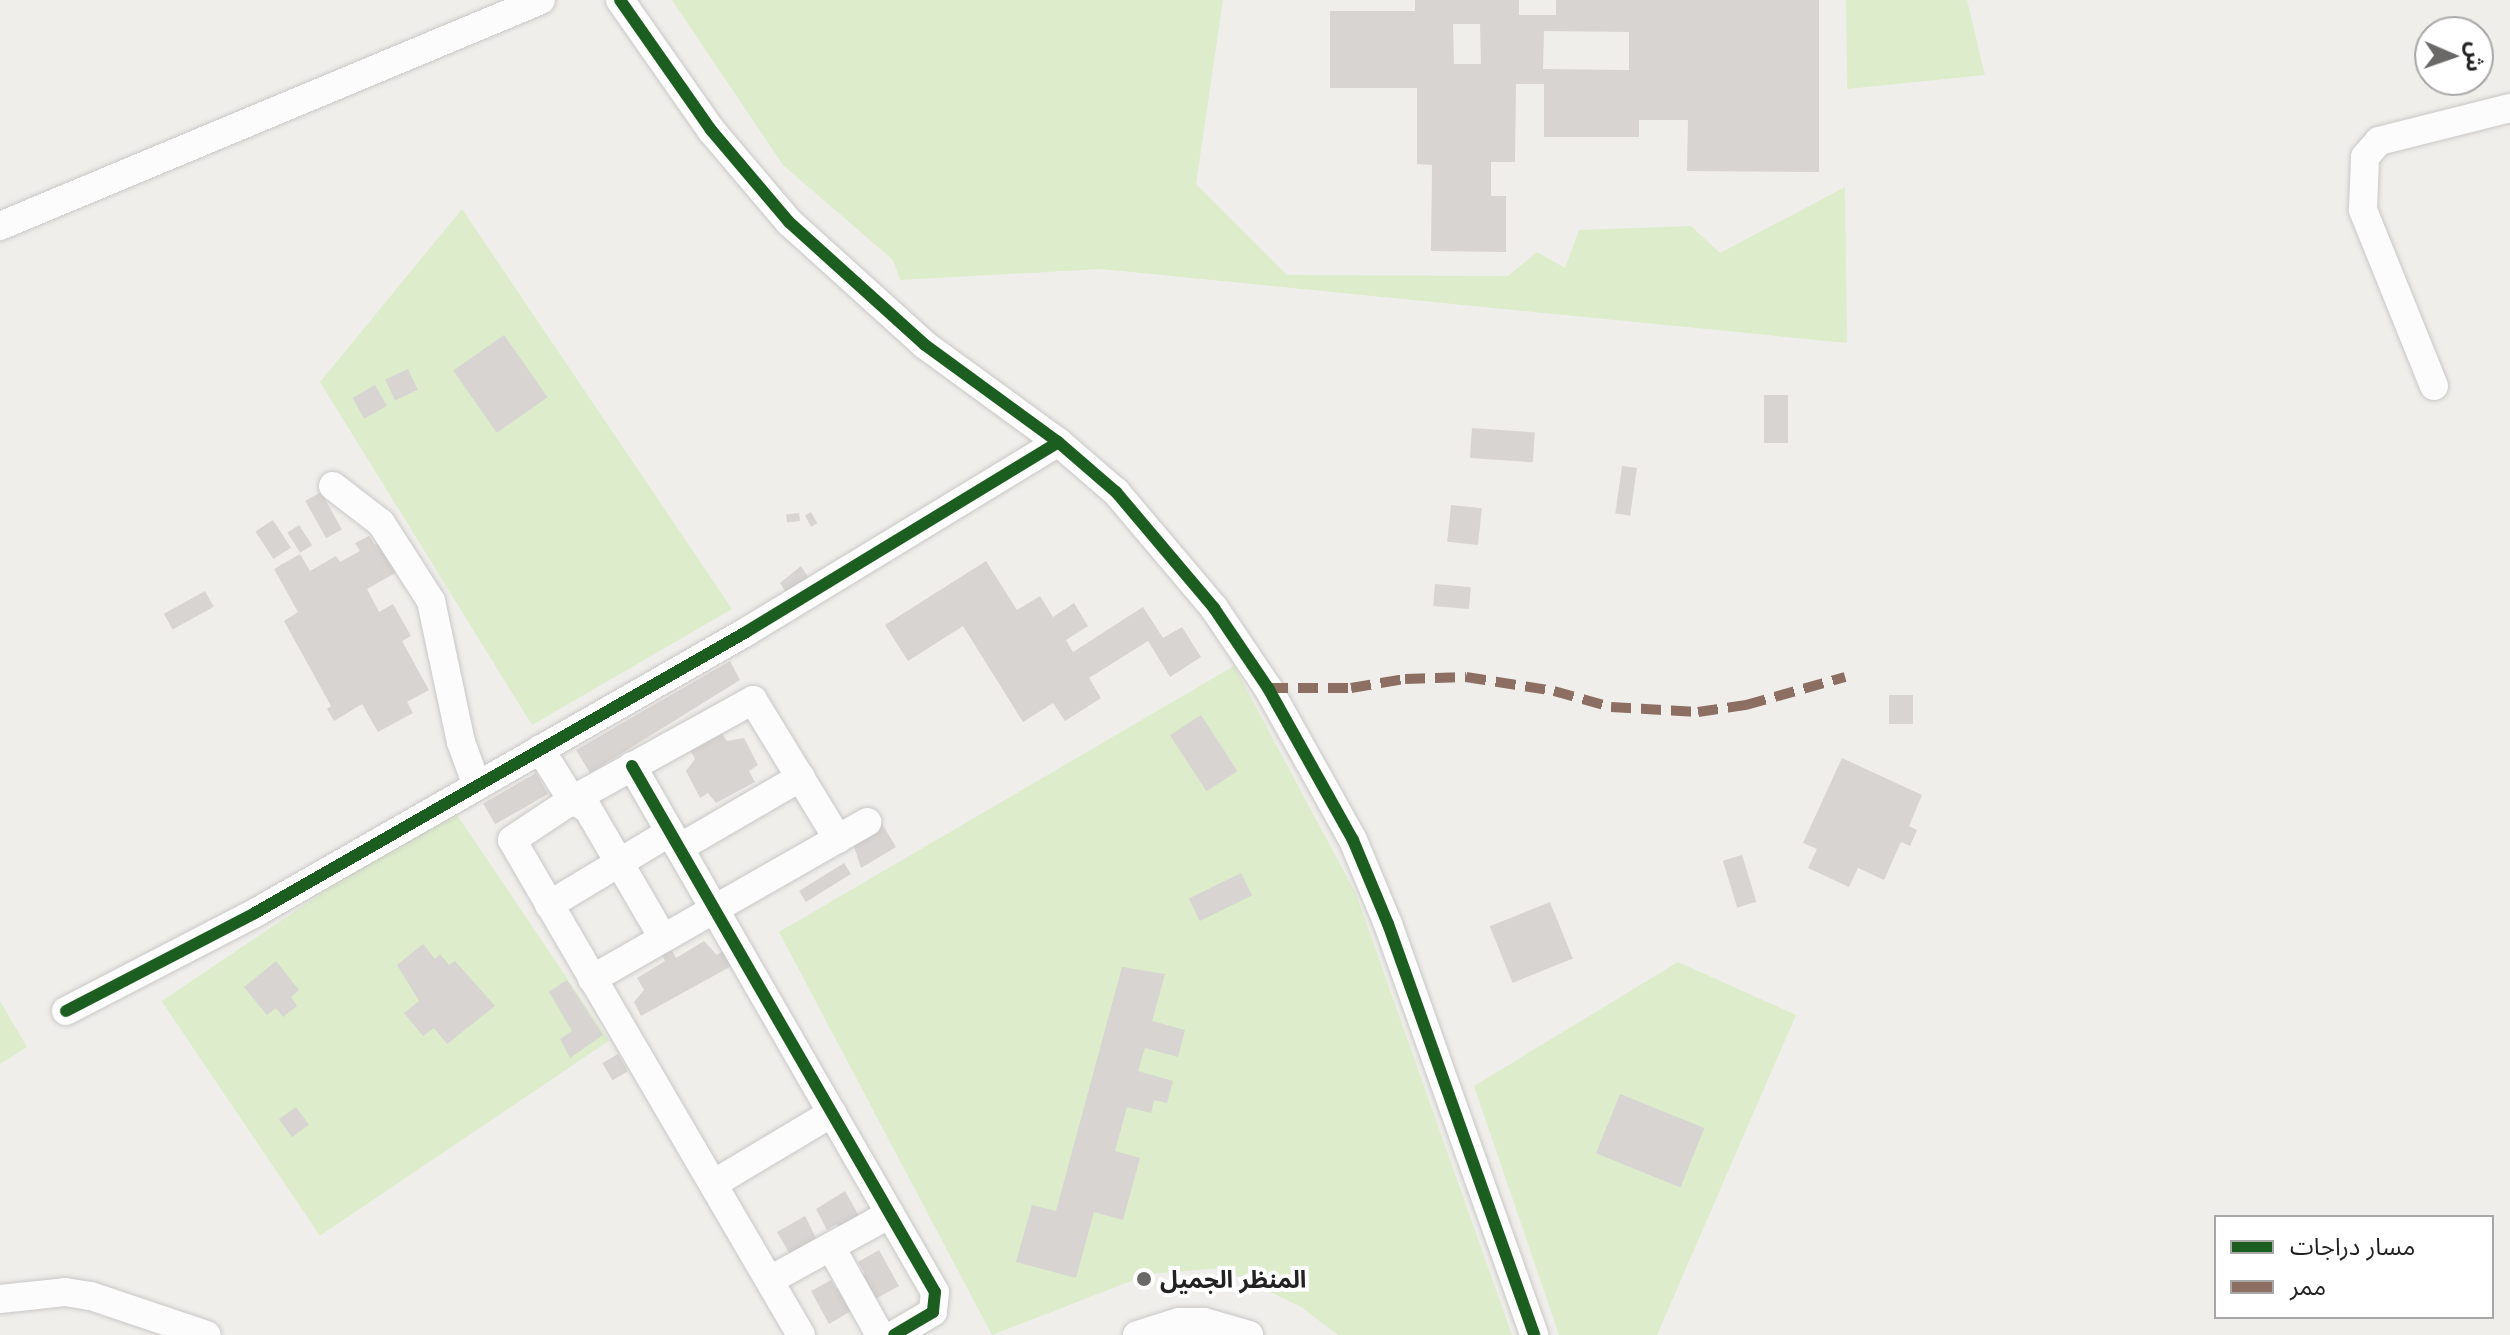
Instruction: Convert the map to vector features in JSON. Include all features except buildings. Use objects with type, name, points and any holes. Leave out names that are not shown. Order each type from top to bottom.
[{"type":"street","points":[[0,226],[541,0]]},
{"type":"street","points":[[620,0],[719,140],[789,222],[925,345],[1058,442],[1151,528],[1214,608],[1268,688],[1353,840],[1388,924],[1534,1335]]},
{"type":"street","points":[[2434,386],[2363,210],[2365,157],[2379,141],[2510,108]]},
{"type":"street","points":[[66,1011],[255,913],[477,786],[1058,442]]},
{"type":"street","points":[[333,486],[381,523],[431,601],[461,742],[477,786]]},
{"type":"street","points":[[801,1335],[512,840],[572,800],[753,700],[838,839]]},
{"type":"street","points":[[540,749],[572,800],[572,818],[611,868],[655,943]]},
{"type":"street","points":[[632,766],[938,1299],[933,1312],[894,1335]]},
{"type":"street","points":[[549,905],[611,868],[801,777]]},
{"type":"street","points":[[592,979],[867,822]]},
{"type":"street","points":[[713,1184],[832,1113]]},
{"type":"street","points":[[770,1280],[890,1214]]},
{"type":"street","points":[[831,1247],[880,1335]]},
{"type":"street","points":[[0,1299],[65,1292],[91,1296],[207,1335]]},
{"type":"street","points":[[1137,1335],[1179,1322],[1204,1322],[1249,1335]]},
{"type":"green space","points":[[672,0],[1223,0],[1196,184],[1287,275],[1508,276],[1537,252],[1565,268],[1579,230],[1691,226],[1720,253],[1845,187],[1847,343],[1101,269],[900,280],[893,260],[783,165]]},
{"type":"green space","points":[[1846,0],[1967,0],[1985,75],[1847,89]]},
{"type":"green space","points":[[462,209],[732,609],[532,725],[320,382]]},
{"type":"green space","points":[[1234,666],[1356,894],[1512,1335],[1338,1335],[1301,1307],[1221,1268],[1149,1274],[992,1335],[779,932]]},
{"type":"green space","points":[[451,806],[609,1041],[320,1236],[162,1001]]},
{"type":"green space","points":[[1678,962],[1796,1015],[1657,1335],[1559,1335],[1474,1086]]},
{"type":"green space","points":[[0,1001],[27,1047],[0,1064]]},
{"type":"marked path","points":[[1268,688],[1351,688],[1405,679],[1466,677],[1554,691],[1611,707],[1698,712],[1746,705],[1845,677]]},
{"type":"cycle path","points":[[620,0],[711,130],[789,222],[925,345],[1058,442],[1116,492],[1214,608],[1268,688],[1353,840],[1388,924],[1534,1335]]},
{"type":"cycle path","points":[[66,1011],[255,913],[746,632],[1058,442]]},
{"type":"cycle path","points":[[632,766],[935,1292],[933,1312],[894,1335]]},
{"type":"place","name":"المنظر الجميل","points":[[1144,1279]]}]
